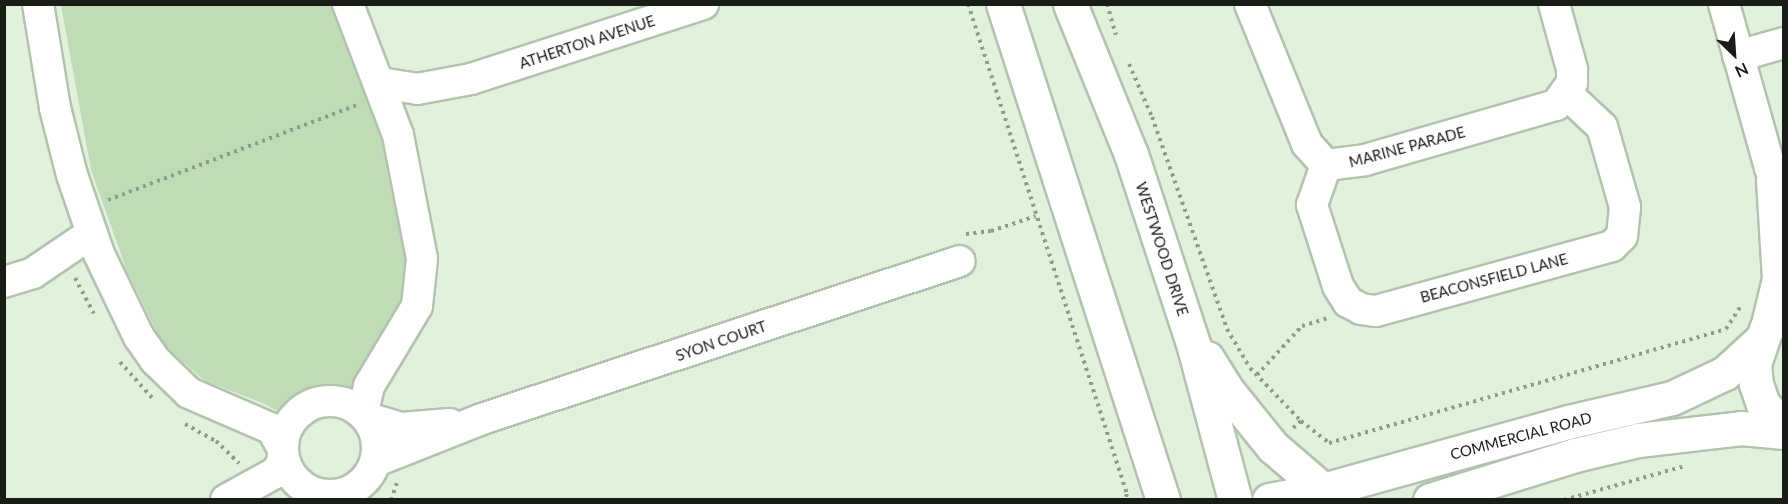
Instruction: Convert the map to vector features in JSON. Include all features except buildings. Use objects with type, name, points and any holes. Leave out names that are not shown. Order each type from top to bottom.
[{"type":"street","points":[[38,4],[55,108],[88,221],[112,283],[139,338],[173,379],[205,401],[272,429],[283,451],[290,473],[314,493]]},
{"type":"street","points":[[348,4],[398,135],[419,228],[422,286],[407,329],[369,386],[365,415],[376,438],[371,478]]},
{"type":"street","name":"ATHERTON AVENUE","points":[[471,79],[703,4]]},
{"type":"street","points":[[1003,4],[1163,500]]},
{"type":"street","name":"WESTWOOD DRIVE","points":[[1070,4],[1114,109],[1179,303],[1235,500]]},
{"type":"street","points":[[1250,4],[1307,144],[1326,165],[1312,205],[1338,286],[1348,302]]},
{"type":"street","points":[[1554,4],[1572,69],[1567,94]]},
{"type":"street","points":[[1724,4],[1770,168],[1784,200]]},
{"type":"street","points":[[1738,56],[1784,43]]},
{"type":"street","points":[[382,89],[417,89],[471,79]]},
{"type":"street","points":[[398,135],[413,112],[471,79]]},
{"type":"street","name":"MARINE PARADE","points":[[1326,165],[1365,160],[1556,105],[1567,94]]},
{"type":"street","name":"BEACONSFIELD LANE","points":[[1348,302],[1361,309],[1376,311],[1612,246],[1622,236],[1625,207],[1602,128],[1567,94]]},
{"type":"street","points":[[1770,168],[1778,279],[1769,327],[1754,363],[1756,384],[1763,404],[1784,427]]},
{"type":"street","points":[[33,273],[88,221]]},
{"type":"street","name":"SYON COURT","points":[[482,419],[960,261]]},
{"type":"street","points":[[4,282],[33,273],[85,269],[112,283]]},
{"type":"street","points":[[1179,303],[1226,389],[1273,447],[1323,490]]},
{"type":"street","name":"COMMERCIAL ROAD","points":[[1269,500],[1323,490],[1568,422],[1672,398],[1725,373],[1769,327]]},
{"type":"street","points":[[226,500],[275,473],[282,464],[291,421],[312,404],[338,401],[365,415],[401,428],[482,419]]},
{"type":"street","points":[[240,500],[346,492],[482,419]]},
{"type":"street","points":[[1431,500],[1575,454],[1650,438],[1741,428],[1784,432]]},
{"type":"street","points":[[1444,500],[1479,484]]},
{"type":"path","points":[[968,4],[1127,494],[1125,500]]},
{"type":"path","points":[[1107,4],[1118,40]]},
{"type":"path","points":[[1126,59],[1152,117],[1227,329],[1257,375],[1301,421],[1329,443],[1726,329],[1745,299]]},
{"type":"path","points":[[88,221],[382,89]]},
{"type":"path","points":[[1257,375],[1302,326],[1340,314],[1348,302]]},
{"type":"path","points":[[1273,447],[1301,421]]},
{"type":"path","points":[[1564,500],[1688,465]]},
{"type":"green space","points":[[61,5],[342,5],[371,78],[417,274],[361,389],[331,387],[315,392],[287,417],[265,404],[205,381],[163,345],[127,271],[91,170]]}]
